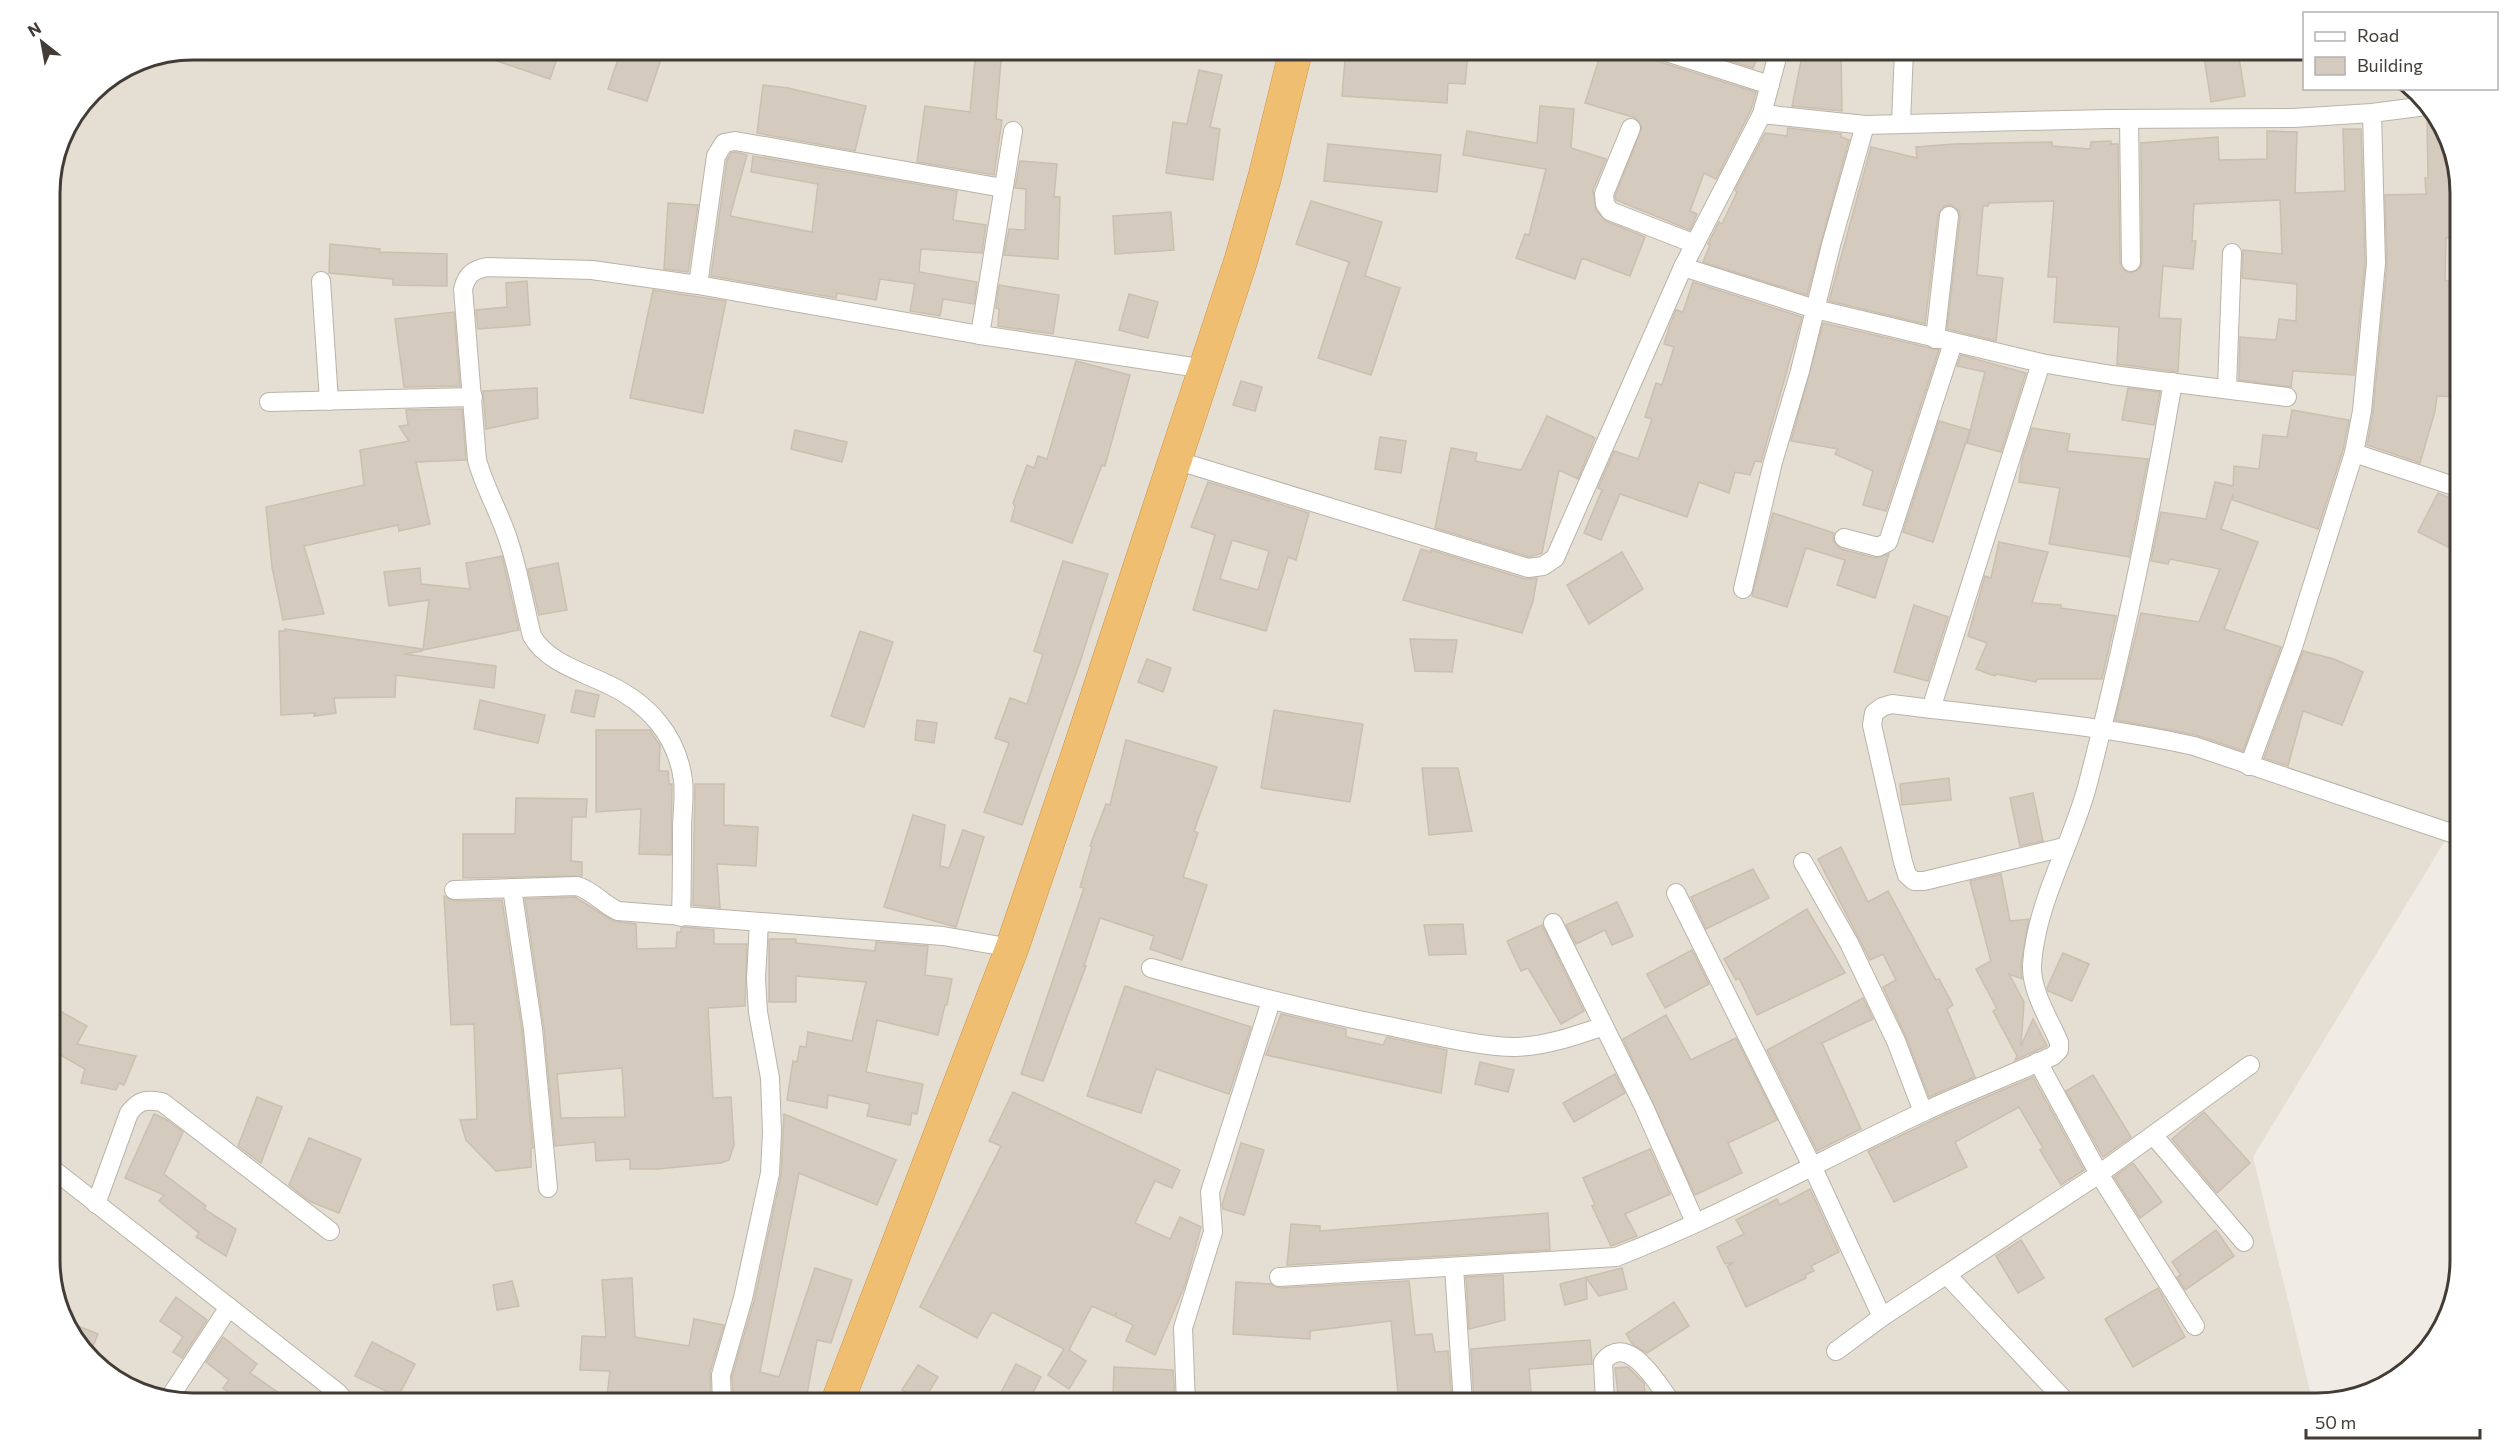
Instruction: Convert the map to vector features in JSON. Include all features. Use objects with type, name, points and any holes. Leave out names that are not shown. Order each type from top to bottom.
[{"type":"highway","points":[[841,1393],[1012,948],[1206,369],[1265,176],[1294,60]]},
{"type":"street","points":[[1691,60],[1770,85]]},
{"type":"street","points":[[1175,460],[1528,568],[1542,566],[1555,558],[1683,267],[1762,114],[1776,60]]},
{"type":"street","points":[[1901,123],[1904,60]]},
{"type":"street","points":[[1762,114],[1865,125],[2293,118],[2372,113],[2418,107]]},
{"type":"street","points":[[2249,766],[2293,647],[2354,453],[2362,411],[2376,263],[2372,113]]},
{"type":"street","points":[[2129,119],[2131,262]]},
{"type":"street","points":[[1743,589],[1773,462],[1800,371],[1865,125]]},
{"type":"street","points":[[1631,128],[1604,194],[1605,204],[1610,211],[1695,244]]},
{"type":"street","points":[[980,335],[1012,131]]},
{"type":"street","points":[[698,285],[716,156],[724,143],[735,141],[1003,188]]},
{"type":"street","points":[[1844,538],[1878,547],[1888,543],[1944,341],[1948,216]]},
{"type":"street","points":[[2227,388],[2232,253]]},
{"type":"street","points":[[681,917],[683,780],[676,755],[662,726],[642,704],[617,688],[539,649],[532,636],[510,543],[498,511],[484,486],[477,460],[463,289],[466,277],[475,270],[487,267],[592,270],[698,285],[980,335],[1206,369]]},
{"type":"street","points":[[1683,267],[1815,309],[2042,363],[2287,397]]},
{"type":"street","points":[[321,281],[329,401]]},
{"type":"street","points":[[1931,709],[2042,363]]},
{"type":"street","points":[[1279,1277],[1616,1257],[1813,1168],[1923,1112],[2038,1062],[2059,1050],[2059,1042],[2035,985],[2032,967],[2044,909],[2086,789],[2150,520],[2173,382]]},
{"type":"street","points":[[269,402],[473,398]]},
{"type":"street","points":[[2354,453],[2450,485]]},
{"type":"street","points":[[2064,847],[1924,881],[1914,881],[1907,875],[1872,725],[1874,713],[1882,706],[1893,704],[2100,729],[2194,746],[2450,833]]},
{"type":"street","points":[[1803,862],[1860,965],[1896,1041],[1923,1112]]},
{"type":"street","points":[[454,890],[577,886],[587,889],[607,906],[618,911],[943,936],[1012,948]]},
{"type":"street","points":[[512,888],[534,1029],[548,1188]]},
{"type":"street","points":[[1676,893],[1813,1168],[1882,1317]]},
{"type":"street","points":[[722,1393],[721,1375],[744,1298],[770,1173],[772,1132],[770,1078],[758,1011],[756,979],[759,922]]},
{"type":"street","points":[[1553,923],[1644,1107],[1695,1222]]},
{"type":"street","points":[[1151,968],[1271,1001],[1422,1033],[1515,1047],[1568,1038],[1604,1026]]},
{"type":"street","points":[[1186,1393],[1183,1328],[1214,1232],[1210,1192],[1271,1001]]},
{"type":"street","points":[[2038,1062],[2099,1174],[2194,1326]]},
{"type":"street","points":[[1836,1351],[1882,1317],[2099,1174],[2250,1065]]},
{"type":"street","points":[[96,1204],[129,1113],[137,1103],[147,1100],[162,1102],[330,1231]]},
{"type":"street","points":[[2154,1136],[2244,1242]]},
{"type":"street","points":[[60,1175],[338,1393]]},
{"type":"street","points":[[1454,1267],[1462,1393]]},
{"type":"street","points":[[1947,1275],[2057,1393]]},
{"type":"street","points":[[174,1391],[229,1307]]},
{"type":"street","points":[[1604,1393],[1603,1362],[1608,1355],[1618,1352],[1628,1354],[1640,1361],[1664,1393]]},
{"type":"shaded area","points":[[193,60],[2303,60],[2303,90],[2400,90],[2422,112],[2440,142],[2450,185],[2450,832],[2253,1157],[2311,1393],[193,1393],[176,1392],[142,1383],[112,1365],[82,1334],[67,1303],[60,1268],[60,185],[70,142],[82,119],[93,105],[119,82],[150,67]]},
{"type":"building","points":[[494,60],[557,60],[550,79]]},
{"type":"building","points":[[618,60],[661,60],[647,101],[608,89]]},
{"type":"building","points":[[975,60],[1001,60],[996,119],[1002,120],[994,175],[917,162],[925,106],[970,112]]},
{"type":"building","points":[[1345,60],[1467,60],[1465,84],[1448,83],[1447,103],[1342,96]]},
{"type":"building","points":[[1599,60],[1656,60],[1756,92],[1751,110],[1716,179],[1704,173],[1690,211],[1697,214],[1690,230],[1616,200],[1615,196],[1642,127],[1636,118],[1585,103]]},
{"type":"building","points":[[1728,60],[1757,60],[1753,68]]},
{"type":"building","points":[[1801,60],[1841,60],[1842,111],[1792,106]]},
{"type":"building","points":[[2205,60],[2240,60],[2245,96],[2211,102]]},
{"type":"building","points":[[1199,70],[1222,75],[1210,127],[1220,129],[1213,180],[1166,173],[1173,122],[1187,124]]},
{"type":"building","points":[[763,85],[788,88],[866,106],[855,151],[757,133]]},
{"type":"building","points":[[1540,106],[1574,109],[1571,148],[1606,159],[1593,190],[1596,210],[1606,221],[1645,237],[1630,276],[1582,258],[1575,279],[1516,258],[1525,234],[1529,235],[1546,169],[1463,155],[1467,131],[1537,143]]},
{"type":"building","points":[[2427,120],[2440,142],[2450,185],[2450,238],[2446,238],[2445,281],[2450,281],[2450,397],[2437,396],[2420,463],[2367,445],[2373,412],[2387,264],[2385,195],[2426,194],[2425,178],[2428,178]]},
{"type":"building","points":[[1788,128],[1841,134],[1841,137],[1849,140],[1807,295],[1703,262],[1710,245],[1708,244],[1719,222],[1722,224],[1737,192],[1735,190],[1765,133],[1787,136]]},
{"type":"building","points":[[2343,129],[2361,129],[2365,263],[2354,375],[2293,371],[2291,387],[2239,380],[2240,337],[2276,340],[2279,319],[2296,321],[2297,284],[2242,278],[2243,250],[2282,254],[2280,200],[2194,204],[2192,241],[2196,241],[2193,269],[2163,266],[2159,318],[2181,319],[2178,372],[2117,364],[2119,327],[2054,322],[2057,277],[2048,277],[2054,201],[1989,203],[1988,206],[1983,206],[1977,275],[2003,278],[1996,341],[1947,329],[1960,217],[1959,211],[1951,205],[1944,206],[1938,215],[1925,324],[1829,301],[1871,147],[1917,158],[1916,147],[1954,144],[2052,142],[2052,146],[2090,149],[2091,142],[2111,141],[2111,144],[2118,144],[2120,262],[2125,271],[2132,273],[2140,268],[2142,262],[2141,143],[2218,137],[2219,160],[2267,159],[2267,131],[2297,132],[2295,193],[2345,191]]},
{"type":"building","points":[[1328,144],[1441,155],[1437,192],[1324,181]]},
{"type":"building","points":[[731,153],[747,155],[730,216],[812,232],[818,184],[751,172],[753,156],[957,191],[953,220],[986,225],[982,253],[921,249],[919,272],[977,282],[974,304],[943,299],[940,316],[910,311],[915,284],[880,279],[876,300],[837,293],[836,298],[711,276],[727,160]]},
{"type":"building","points":[[1020,161],[1057,164],[1054,197],[1060,197],[1058,259],[1004,255],[1009,229],[1025,230],[1026,189],[1015,188]]},
{"type":"building","points":[[1311,201],[1382,222],[1365,276],[1400,288],[1371,375],[1318,358],[1349,262],[1296,244]]},
{"type":"building","points":[[668,203],[698,205],[688,272],[664,269]]},
{"type":"building","points":[[1171,212],[1174,250],[1115,254],[1113,216]]},
{"type":"building","points":[[330,244],[380,249],[379,252],[447,254],[447,286],[393,285],[393,279],[329,273]]},
{"type":"building","points":[[527,281],[530,325],[478,329],[476,310],[507,307],[506,283]]},
{"type":"building","points":[[1693,282],[1802,317],[1761,462],[1755,461],[1750,475],[1735,472],[1729,493],[1699,482],[1687,517],[1620,494],[1601,540],[1584,533],[1602,490],[1598,488],[1614,451],[1638,459],[1652,419],[1645,417],[1656,383],[1662,385],[1674,347],[1664,344],[1676,310],[1683,312]]},
{"type":"building","points":[[999,285],[1059,295],[1053,334],[998,326],[999,309],[996,308]]},
{"type":"building","points":[[653,290],[726,301],[703,413],[630,398]]},
{"type":"building","points":[[1129,294],[1158,302],[1148,338],[1119,330]]},
{"type":"building","points":[[454,312],[460,386],[404,387],[395,319]]},
{"type":"building","points":[[1823,323],[1939,350],[1886,511],[1863,505],[1873,471],[1835,454],[1838,449],[1791,441]]},
{"type":"building","points":[[1961,355],[2026,373],[2001,452],[1967,443],[1985,372],[1957,366]]},
{"type":"building","points":[[1076,361],[1130,375],[1105,466],[1102,465],[1072,543],[1011,521],[1015,507],[1013,503],[1027,465],[1034,468],[1038,456],[1047,459]]},
{"type":"building","points":[[1241,381],[1262,387],[1255,411],[1233,405]]},
{"type":"building","points":[[537,388],[538,418],[486,429],[483,391]]},
{"type":"building","points":[[2128,388],[2160,392],[2154,425],[2122,420]]},
{"type":"building","points":[[462,409],[466,460],[416,462],[430,524],[399,531],[398,525],[304,546],[324,614],[283,620],[272,567],[266,507],[364,485],[360,450],[409,441],[399,426],[408,425],[406,410]]},
{"type":"building","points":[[2292,410],[2349,420],[2343,450],[2318,529],[2233,500],[2233,494],[2221,529],[2258,542],[2224,629],[2281,647],[2243,751],[2196,735],[2115,720],[2141,613],[2199,622],[2220,569],[2170,559],[2168,564],[2151,561],[2161,512],[2206,519],[2215,482],[2233,486],[2234,466],[2259,469],[2263,435],[2287,437]]},
{"type":"building","points":[[1547,416],[1595,438],[1578,479],[1559,470],[1542,553],[1529,557],[1435,528],[1451,448],[1477,453],[1475,461],[1521,470]]},
{"type":"building","points":[[1939,421],[1970,430],[1933,542],[1903,532]]},
{"type":"building","points":[[2032,428],[2070,434],[2067,451],[2148,459],[2129,557],[2049,544],[2060,488],[2019,482],[2022,460]]},
{"type":"building","points":[[795,430],[847,442],[842,462],[791,449]]},
{"type":"building","points":[[1380,437],[1406,441],[1401,473],[1375,469]]},
{"type":"building","points":[[1208,482],[1309,513],[1296,560],[1288,557],[1266,631],[1193,610],[1215,535],[1191,527]],"holes":[[[1232,540],[1269,551],[1258,590],[1220,579]]]},
{"type":"building","points":[[2438,493],[2450,498],[2450,543],[2448,547],[2418,532]]},
{"type":"building","points":[[1773,513],[1834,533],[1833,541],[1841,549],[1875,558],[1889,554],[1875,598],[1837,585],[1845,560],[1806,548],[1787,607],[1752,596]]},
{"type":"building","points":[[1999,542],[2048,552],[2032,603],[2061,605],[2061,608],[2116,616],[2102,679],[2037,679],[2036,682],[1996,674],[1995,676],[1976,669],[1987,643],[1968,636],[1985,576],[1991,578]]},
{"type":"building","points":[[1421,549],[1431,552],[1431,550],[1525,579],[1537,578],[1533,601],[1522,633],[1403,600]]},
{"type":"building","points":[[1622,552],[1643,589],[1589,624],[1567,585]]},
{"type":"building","points":[[502,556],[519,630],[423,650],[429,600],[389,606],[384,572],[420,568],[421,584],[470,589],[466,563]]},
{"type":"building","points":[[1063,561],[1108,574],[1079,665],[1022,825],[984,812],[1009,743],[995,738],[1010,698],[1027,704],[1043,654],[1034,651]]},
{"type":"building","points":[[558,563],[567,610],[539,615],[528,569]]},
{"type":"building","points":[[1914,605],[1948,617],[1928,681],[1894,672]]},
{"type":"building","points":[[285,629],[422,649],[422,651],[404,654],[496,666],[494,688],[396,675],[395,697],[334,698],[336,713],[314,716],[315,713],[281,715],[279,631],[286,631]]},
{"type":"building","points":[[860,631],[893,642],[864,727],[831,716]]},
{"type":"building","points":[[1410,639],[1457,640],[1452,672],[1415,671]]},
{"type":"building","points":[[2303,651],[2334,659],[2363,672],[2342,725],[2303,711],[2288,766],[2264,758]]},
{"type":"building","points":[[1147,659],[1171,668],[1163,692],[1138,682]]},
{"type":"building","points":[[576,690],[599,695],[594,717],[571,712]]},
{"type":"building","points":[[480,700],[545,715],[538,743],[474,729]]},
{"type":"building","points":[[1274,710],[1363,724],[1350,802],[1261,788]]},
{"type":"building","points":[[917,720],[937,723],[934,743],[915,740]]},
{"type":"building","points":[[596,730],[650,730],[660,745],[659,771],[668,771],[669,784],[672,784],[671,855],[639,854],[641,809],[596,812]]},
{"type":"building","points":[[1126,740],[1217,767],[1194,831],[1198,833],[1183,877],[1207,885],[1182,960],[1150,949],[1154,936],[1100,918],[1084,966],[1086,966],[1043,1081],[1021,1074],[1084,888],[1080,887],[1092,847],[1090,846],[1106,804],[1110,805]]},
{"type":"building","points":[[1422,768],[1458,768],[1472,831],[1429,835]]},
{"type":"building","points":[[1949,778],[1951,800],[1902,805],[1900,784]]},
{"type":"building","points":[[695,784],[724,784],[724,825],[758,827],[756,866],[717,864],[720,908],[693,905]]},
{"type":"building","points":[[2033,793],[2043,841],[2020,846],[2010,798]]},
{"type":"building","points":[[516,798],[587,799],[586,817],[572,817],[571,861],[582,862],[582,876],[463,878],[463,834],[515,834]]},
{"type":"building","points":[[913,815],[945,825],[940,866],[949,868],[963,830],[984,837],[956,927],[884,907]]},
{"type":"building","points":[[1841,847],[1868,902],[1888,891],[1936,980],[1939,979],[1953,1005],[1947,1009],[1975,1077],[1929,1097],[1906,1037],[1883,987],[1896,980],[1883,954],[1870,960],[1818,859]]},
{"type":"building","points":[[1753,869],[1769,898],[1706,929],[1691,897]]},
{"type":"building","points":[[2001,874],[2010,921],[2029,919],[2021,964],[2022,979],[2009,974],[2024,1002],[2021,1046],[2033,1019],[2047,1046],[2015,1060],[2017,1056],[1993,1011],[1997,1009],[1976,969],[1991,961],[1970,881]]},
{"type":"building","points":[[444,896],[454,901],[502,900],[522,1030],[533,1148],[531,1148],[531,1167],[496,1171],[466,1140],[460,1120],[477,1119],[474,1024],[451,1025]]},
{"type":"building","points":[[575,897],[613,921],[636,924],[637,949],[676,948],[677,932],[681,932],[681,928],[685,927],[714,930],[714,944],[747,944],[745,1006],[708,1008],[713,1098],[731,1097],[734,1145],[729,1160],[721,1163],[657,1169],[630,1169],[630,1159],[596,1161],[595,1142],[555,1146],[544,1028],[525,899]],"holes":[[[622,1068],[625,1117],[561,1118],[557,1074]]]},
{"type":"building","points":[[1617,902],[1633,936],[1612,945],[1605,930],[1576,944],[1566,925]]},
{"type":"building","points":[[1807,909],[1845,973],[1757,1015],[1739,978],[1736,980],[1724,959]]},
{"type":"building","points":[[1463,924],[1466,954],[1429,955],[1424,925]]},
{"type":"building","points":[[1542,925],[1584,1011],[1561,1024],[1528,968],[1521,971],[1507,941]]},
{"type":"building","points":[[769,939],[796,939],[796,943],[875,951],[876,942],[928,946],[925,975],[952,979],[938,1035],[877,1020],[866,1072],[923,1084],[917,1114],[912,1113],[910,1125],[867,1116],[870,1104],[828,1095],[827,1108],[787,1100],[793,1061],[797,1062],[800,1046],[806,1047],[808,1032],[852,1041],[866,982],[796,976],[796,1002],[769,1002]]},
{"type":"building","points":[[1692,950],[1709,984],[1665,1008],[1647,974]]},
{"type":"building","points":[[2063,953],[2089,964],[2072,1001],[2048,991],[2047,988]]},
{"type":"building","points":[[1125,986],[1251,1027],[1229,1094],[1156,1069],[1141,1113],[1087,1096]]},
{"type":"building","points":[[1863,998],[1873,1019],[1822,1043],[1861,1129],[1817,1151],[1767,1050]]},
{"type":"building","points":[[60,1011],[87,1026],[77,1044],[136,1056],[124,1085],[119,1083],[116,1090],[81,1083],[85,1069],[60,1055]]},
{"type":"building","points":[[1281,1014],[1346,1029],[1346,1037],[1383,1045],[1387,1037],[1447,1050],[1441,1093],[1266,1055]]},
{"type":"building","points":[[1666,1015],[1691,1060],[1736,1038],[1777,1120],[1728,1143],[1742,1173],[1695,1195],[1623,1039]]},
{"type":"building","points":[[1480,1062],[1514,1070],[1508,1092],[1475,1084]]},
{"type":"building","points":[[1615,1074],[1625,1093],[1574,1122],[1563,1103]]},
{"type":"building","points":[[2093,1075],[2131,1137],[2103,1157],[2066,1091]]},
{"type":"building","points":[[2033,1077],[2084,1170],[2061,1185],[2040,1150],[2043,1148],[2019,1107],[1955,1142],[1967,1167],[1894,1202],[1868,1151]]},
{"type":"building","points":[[1013,1092],[1180,1170],[1172,1188],[1155,1181],[1135,1223],[1170,1239],[1180,1217],[1201,1227],[1185,1285],[1155,1355],[1126,1341],[1133,1325],[1116,1317],[1116,1312],[1114,1316],[1092,1306],[1069,1350],[1086,1361],[1069,1389],[1048,1375],[1064,1349],[992,1312],[977,1338],[920,1307],[1001,1146],[989,1141]]},
{"type":"building","points":[[257,1097],[282,1107],[261,1163],[238,1146]]},
{"type":"building","points":[[2204,1112],[2250,1163],[2217,1193],[2172,1139]]},
{"type":"building","points":[[154,1114],[183,1132],[164,1174],[206,1206],[204,1209],[236,1229],[226,1256],[196,1237],[199,1233],[159,1201],[164,1195],[125,1178]]},
{"type":"building","points":[[784,1114],[896,1160],[877,1205],[799,1173],[760,1372],[779,1377],[815,1268],[852,1280],[831,1343],[817,1340],[807,1393],[735,1393],[732,1376],[754,1301],[781,1175]]},
{"type":"building","points":[[309,1138],[361,1159],[339,1213],[309,1201],[289,1185]]},
{"type":"building","points":[[1241,1143],[1264,1150],[1244,1215],[1223,1209],[1222,1205]]},
{"type":"building","points":[[1650,1149],[1670,1194],[1625,1214],[1637,1236],[1611,1246],[1592,1206],[1595,1205],[1583,1178]]},
{"type":"building","points":[[2133,1163],[2162,1202],[2140,1218],[2114,1177]]},
{"type":"building","points":[[1810,1189],[1839,1252],[1811,1266],[1814,1271],[1805,1275],[1806,1278],[1746,1307],[1727,1266],[1734,1262],[1725,1264],[1717,1247],[1744,1234],[1736,1220],[1777,1199],[1780,1205]]},
{"type":"building","points":[[1548,1213],[1550,1250],[1287,1265],[1291,1224],[1320,1226],[1320,1231]]},
{"type":"building","points":[[2216,1230],[2234,1256],[2185,1290],[2177,1277],[2181,1275],[2172,1262]]},
{"type":"building","points":[[2021,1240],[2044,1278],[2018,1293],[1996,1256]]},
{"type":"building","points":[[1622,1268],[1627,1289],[1599,1296],[1586,1278],[1587,1299],[1565,1305],[1560,1284]]},
{"type":"building","points":[[1503,1275],[1505,1320],[1469,1329],[1466,1277]]},
{"type":"building","points":[[632,1278],[635,1337],[689,1346],[694,1319],[724,1325],[710,1372],[711,1393],[607,1393],[610,1371],[580,1370],[582,1336],[606,1337],[602,1280]]},
{"type":"building","points":[[512,1281],[519,1306],[497,1310],[493,1285]]},
{"type":"building","points":[[1409,1281],[1415,1335],[1432,1334],[1435,1352],[1448,1351],[1451,1393],[1398,1393],[1391,1321],[1310,1331],[1310,1339],[1233,1334],[1236,1282],[1271,1284],[1280,1288]]},
{"type":"building","points":[[2158,1288],[2185,1337],[2133,1367],[2105,1319]]},
{"type":"building","points":[[176,1297],[207,1320],[182,1358],[173,1352],[183,1337],[160,1321]]},
{"type":"building","points":[[1674,1302],[1689,1326],[1647,1353],[1633,1345],[1626,1334]]},
{"type":"building","points":[[78,1326],[98,1334],[93,1347]]},
{"type":"building","points":[[223,1337],[257,1364],[250,1373],[279,1393],[230,1393],[223,1388],[229,1380],[206,1362]]},
{"type":"building","points":[[1590,1340],[1592,1364],[1529,1369],[1531,1393],[1473,1393],[1471,1349]]},
{"type":"building","points":[[372,1342],[415,1364],[400,1393],[390,1393],[355,1376]]},
{"type":"building","points":[[1016,1364],[1041,1377],[1033,1393],[1001,1393]]},
{"type":"building","points":[[918,1365],[938,1377],[928,1393],[907,1393],[902,1390]]},
{"type":"building","points":[[1114,1367],[1173,1370],[1175,1393],[1113,1393]]},
{"type":"building","points":[[1628,1367],[1644,1383],[1645,1393],[1618,1393],[1615,1368]]}]
